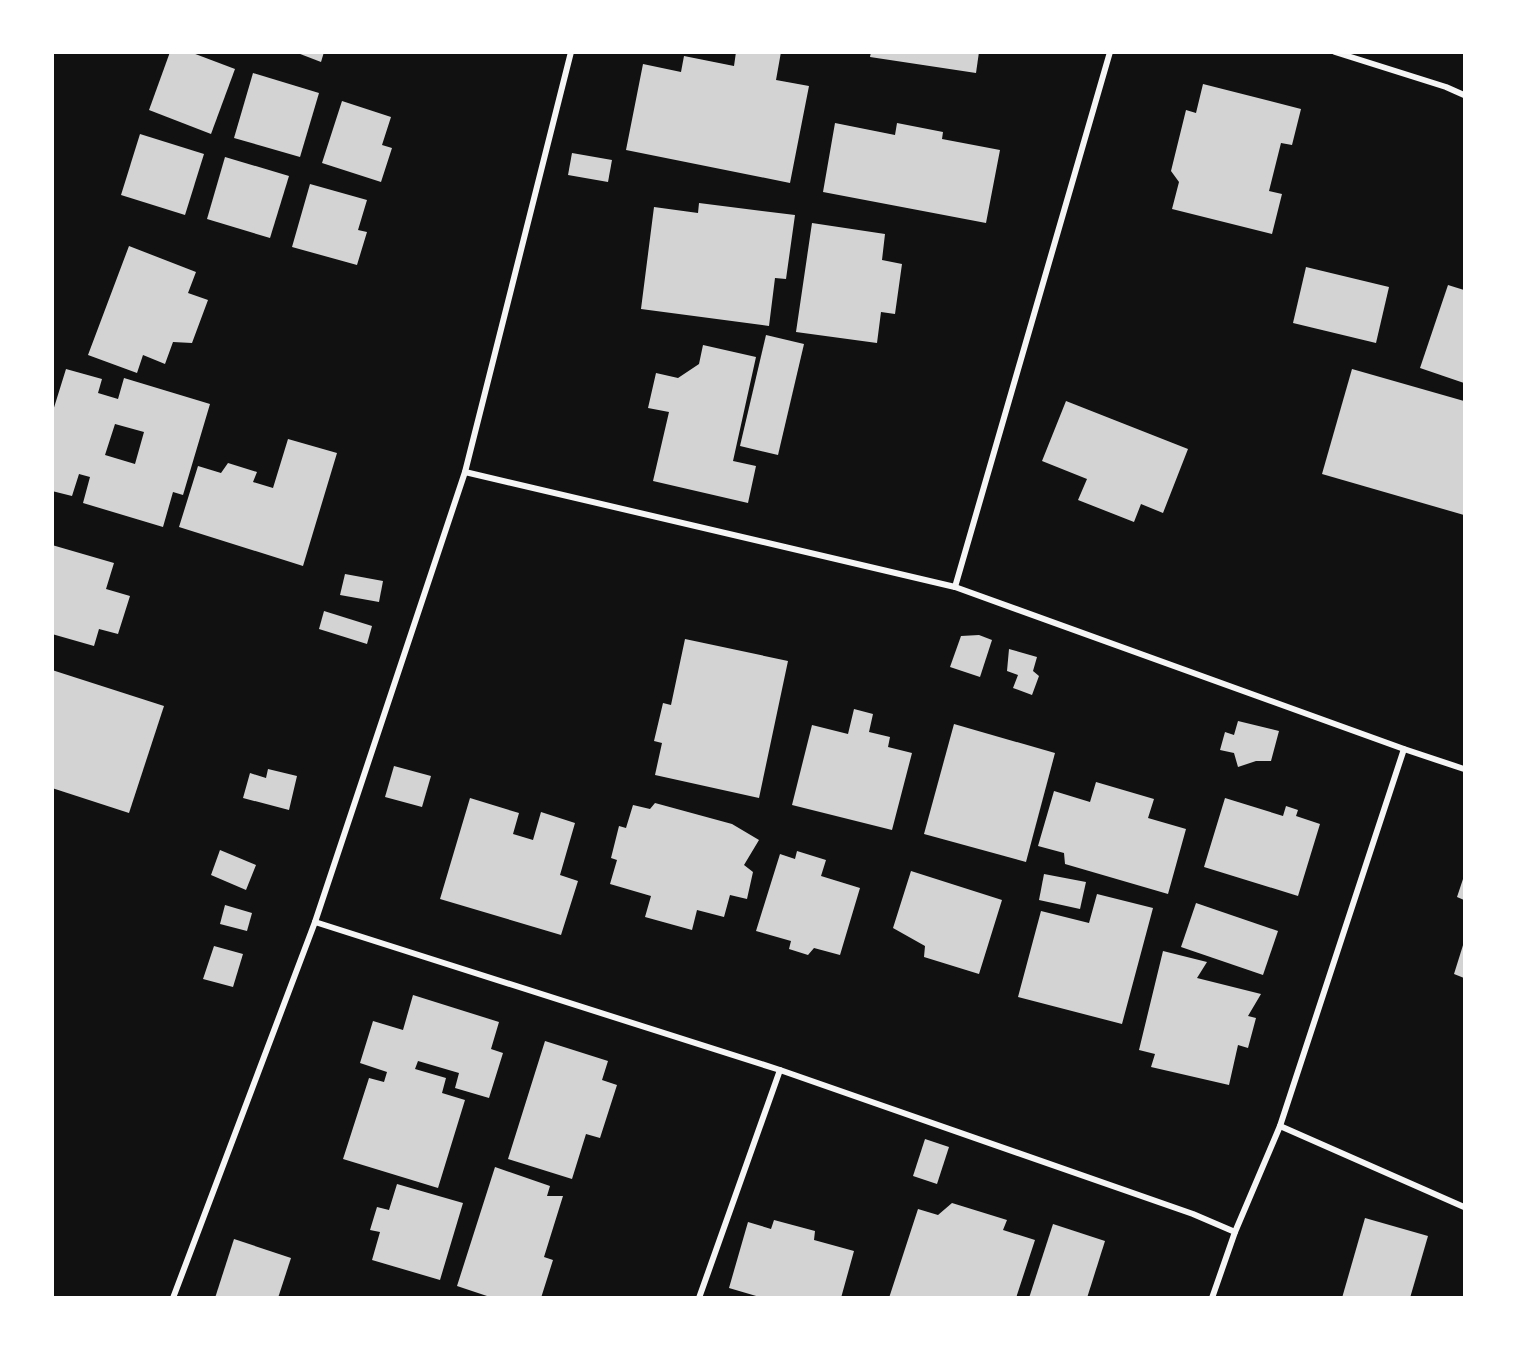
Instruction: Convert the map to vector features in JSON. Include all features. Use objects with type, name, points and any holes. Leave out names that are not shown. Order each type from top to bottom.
[{"type":"street","points":[[173,1298],[315,922],[465,472],[571,52]]},
{"type":"street","points":[[955,587],[1110,52]]},
{"type":"street","points":[[1335,52],[1446,87],[1464,95]]},
{"type":"street","points":[[465,472],[955,587],[1464,769]]},
{"type":"street","points":[[1212,1298],[1235,1232],[1280,1126],[1404,749]]},
{"type":"street","points":[[315,922],[780,1070],[1193,1214],[1235,1232]]},
{"type":"street","points":[[699,1298],[780,1070]]},
{"type":"street","points":[[1280,1126],[1464,1207]]},
{"type":"building","points":[[170,52],[190,52],[235,69],[211,134],[149,110]]},
{"type":"building","points":[[295,52],[324,52],[321,62]]},
{"type":"building","points":[[736,52],[781,52],[776,80],[809,86],[790,183],[626,150],[643,64],[681,72],[684,56],[734,66]]},
{"type":"building","points":[[871,52],[979,52],[976,73],[870,57]]},
{"type":"building","points":[[253,73],[319,93],[300,157],[234,138]]},
{"type":"building","points":[[1203,84],[1301,109],[1292,145],[1281,143],[1269,191],[1282,194],[1272,234],[1172,209],[1179,182],[1171,171],[1186,110],[1196,113]]},
{"type":"building","points":[[342,101],[391,117],[382,145],[392,148],[381,182],[322,163]]},
{"type":"building","points":[[835,123],[895,135],[897,123],[943,132],[942,139],[1000,150],[986,223],[823,192]]},
{"type":"building","points":[[140,134],[204,154],[185,215],[121,195]]},
{"type":"building","points":[[572,153],[612,160],[608,182],[568,175]]},
{"type":"building","points":[[225,157],[289,176],[270,238],[207,219]]},
{"type":"building","points":[[310,184],[367,200],[358,230],[367,232],[357,265],[292,247]]},
{"type":"building","points":[[699,203],[795,215],[786,279],[775,278],[769,326],[641,309],[654,207],[698,213]]},
{"type":"building","points":[[812,223],[885,234],[882,260],[902,264],[895,314],[881,312],[877,343],[796,332]]},
{"type":"building","points":[[129,246],[196,272],[188,293],[208,300],[192,343],[173,342],[165,364],[143,355],[137,373],[88,355]]},
{"type":"building","points":[[1306,267],[1389,287],[1376,343],[1293,323]]},
{"type":"building","points":[[1448,285],[1464,290],[1464,383],[1420,368]]},
{"type":"building","points":[[766,335],[804,344],[778,455],[740,446]]},
{"type":"building","points":[[703,345],[756,357],[733,461],[756,466],[748,503],[653,481],[669,412],[648,408],[656,373],[678,378],[699,364]]},
{"type":"building","points":[[66,369],[102,379],[98,393],[118,399],[124,378],[210,404],[183,495],[173,492],[163,527],[83,503],[90,477],[79,474],[72,496],[52,491],[52,414]],"holes":[[[115,424],[144,432],[135,464],[105,455]]]},
{"type":"building","points":[[1352,369],[1464,401],[1464,515],[1322,474]]},
{"type":"building","points":[[1066,401],[1188,449],[1163,513],[1141,504],[1134,522],[1078,500],[1087,479],[1042,461]]},
{"type":"building","points":[[288,439],[337,453],[303,566],[179,527],[198,466],[221,473],[228,463],[257,472],[253,482],[273,488]]},
{"type":"building","points":[[52,545],[114,563],[106,589],[130,596],[118,634],[99,629],[94,646],[52,634]]},
{"type":"building","points":[[345,574],[383,581],[379,602],[340,595]]},
{"type":"building","points":[[324,611],[372,626],[367,644],[319,629]]},
{"type":"building","points":[[979,635],[992,640],[980,677],[950,667],[961,636]]},
{"type":"building","points":[[685,639],[788,661],[759,798],[655,775],[662,743],[654,741],[663,703],[671,705]]},
{"type":"building","points":[[1009,649],[1037,657],[1033,671],[1039,676],[1032,695],[1013,688],[1018,675],[1007,671]]},
{"type":"building","points":[[52,670],[164,706],[129,813],[52,788]]},
{"type":"building","points":[[854,709],[873,714],[869,732],[890,737],[888,747],[912,753],[892,830],[792,805],[812,725],[848,734]]},
{"type":"building","points":[[1238,721],[1279,731],[1271,761],[1256,761],[1238,767],[1234,753],[1220,750],[1225,732],[1234,735]]},
{"type":"building","points":[[954,724],[1055,753],[1026,862],[924,834]]},
{"type":"building","points":[[394,766],[431,776],[422,807],[385,797]]},
{"type":"building","points":[[268,769],[297,776],[289,810],[243,798],[250,773],[266,778]]},
{"type":"building","points":[[1096,782],[1154,799],[1148,818],[1186,829],[1168,894],[1065,864],[1064,853],[1038,846],[1054,791],[1090,802]]},
{"type":"building","points":[[470,798],[519,813],[513,834],[533,840],[541,812],[575,823],[560,875],[578,881],[561,935],[440,899]]},
{"type":"building","points":[[1225,798],[1283,816],[1286,806],[1298,810],[1296,816],[1320,824],[1298,896],[1204,867]]},
{"type":"building","points":[[655,803],[732,824],[759,840],[744,865],[753,872],[747,899],[730,895],[724,917],[697,910],[692,930],[645,917],[651,896],[610,884],[617,860],[611,858],[619,826],[626,828],[633,805],[650,809]]},
{"type":"building","points":[[220,850],[256,865],[246,890],[211,875]]},
{"type":"building","points":[[797,851],[826,860],[821,876],[860,888],[840,955],[814,948],[808,955],[789,949],[791,941],[756,931],[780,854],[795,859]]},
{"type":"building","points":[[911,871],[1002,900],[979,974],[924,957],[925,946],[893,928]]},
{"type":"building","points":[[1044,874],[1086,882],[1080,909],[1039,900]]},
{"type":"building","points":[[1464,876],[1464,900],[1457,897]]},
{"type":"building","points":[[1097,894],[1153,908],[1122,1024],[1018,997],[1041,911],[1089,923]]},
{"type":"building","points":[[1196,903],[1278,931],[1263,975],[1181,947]]},
{"type":"building","points":[[225,905],[252,913],[247,931],[220,924]]},
{"type":"building","points":[[1464,942],[1464,978],[1454,974]]},
{"type":"building","points":[[214,946],[243,954],[233,987],[203,979]]},
{"type":"building","points":[[1163,951],[1207,962],[1197,978],[1261,994],[1248,1016],[1256,1018],[1248,1048],[1238,1045],[1229,1085],[1151,1067],[1155,1054],[1139,1050]]},
{"type":"building","points":[[413,995],[499,1022],[491,1049],[503,1053],[489,1098],[455,1088],[459,1073],[418,1061],[415,1069],[446,1078],[442,1093],[465,1100],[438,1188],[343,1159],[369,1078],[384,1082],[387,1072],[360,1063],[373,1021],[403,1030]]},
{"type":"building","points":[[545,1041],[608,1061],[602,1080],[617,1085],[600,1138],[586,1134],[572,1179],[508,1159]]},
{"type":"building","points":[[925,1139],[949,1147],[937,1184],[913,1176]]},
{"type":"building","points":[[495,1167],[550,1186],[547,1196],[563,1196],[544,1257],[553,1260],[541,1298],[493,1298],[457,1286]]},
{"type":"building","points":[[397,1184],[463,1203],[440,1280],[372,1260],[380,1232],[370,1230],[377,1207],[389,1210]]},
{"type":"building","points":[[952,1203],[1007,1220],[1003,1230],[1035,1240],[1016,1298],[889,1298],[918,1209],[938,1215]]},
{"type":"building","points":[[1365,1218],[1428,1236],[1410,1298],[1342,1298]]},
{"type":"building","points":[[774,1220],[815,1231],[814,1240],[854,1251],[841,1298],[763,1298],[729,1288],[748,1222],[771,1229]]},
{"type":"building","points":[[1053,1224],[1105,1241],[1087,1298],[1029,1298]]},
{"type":"building","points":[[234,1239],[291,1258],[278,1298],[215,1298]]}]
